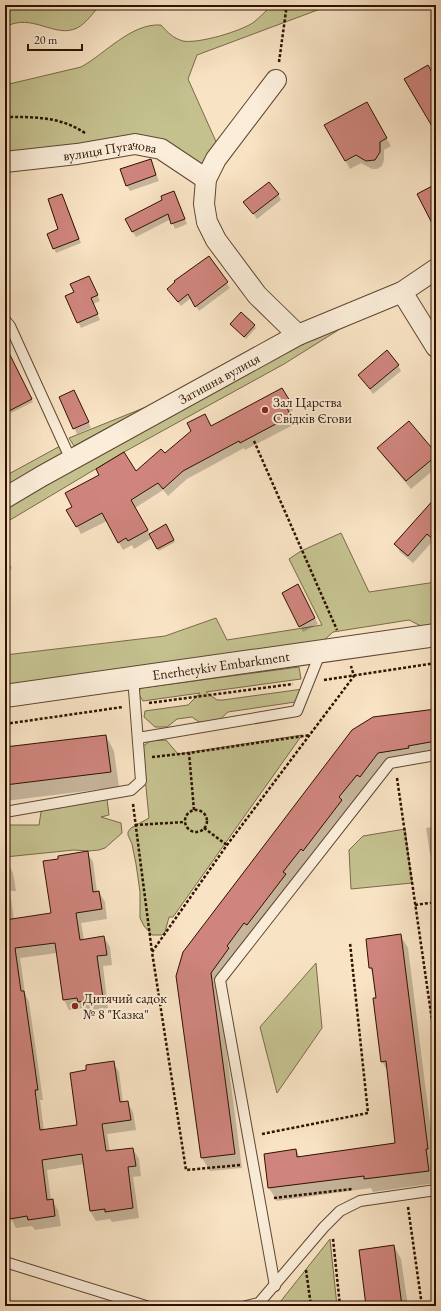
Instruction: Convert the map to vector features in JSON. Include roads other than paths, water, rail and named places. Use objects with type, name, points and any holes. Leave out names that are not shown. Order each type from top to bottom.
[{"type":"street","points":[[276,80],[216,159],[206,179],[204,204],[207,222],[216,240],[257,296],[298,335]]},
{"type":"street","name":"вулиця Пугачова","points":[[5,162],[135,144],[161,149],[206,179]]},
{"type":"street","name":"Затишна вулиця","points":[[5,498],[298,335],[402,292],[436,269]]},
{"type":"street","points":[[402,292],[436,347]]},
{"type":"street","name":"Enerhetykiv Embarkment","points":[[5,696],[436,635]]},
{"type":"lane","points":[[5,320],[10,326],[71,460]]},
{"type":"lane","points":[[138,738],[296,711],[320,651]]},
{"type":"lane","points":[[5,812],[131,790],[141,781],[133,677]]},
{"type":"lane","points":[[275,1286],[220,980],[390,763],[436,755]]},
{"type":"lane","points":[[246,1306],[259,1303],[324,1227],[340,1211],[360,1201],[436,1190]]},
{"type":"lane","points":[[5,1262],[146,1306]]},
{"type":"place","name":"Зал Царства Свідків Єгови","points":[[265,410]]},
{"type":"place","name":"Дитячий садок № 8 \"Казка\"","points":[[75,1006]]}]
